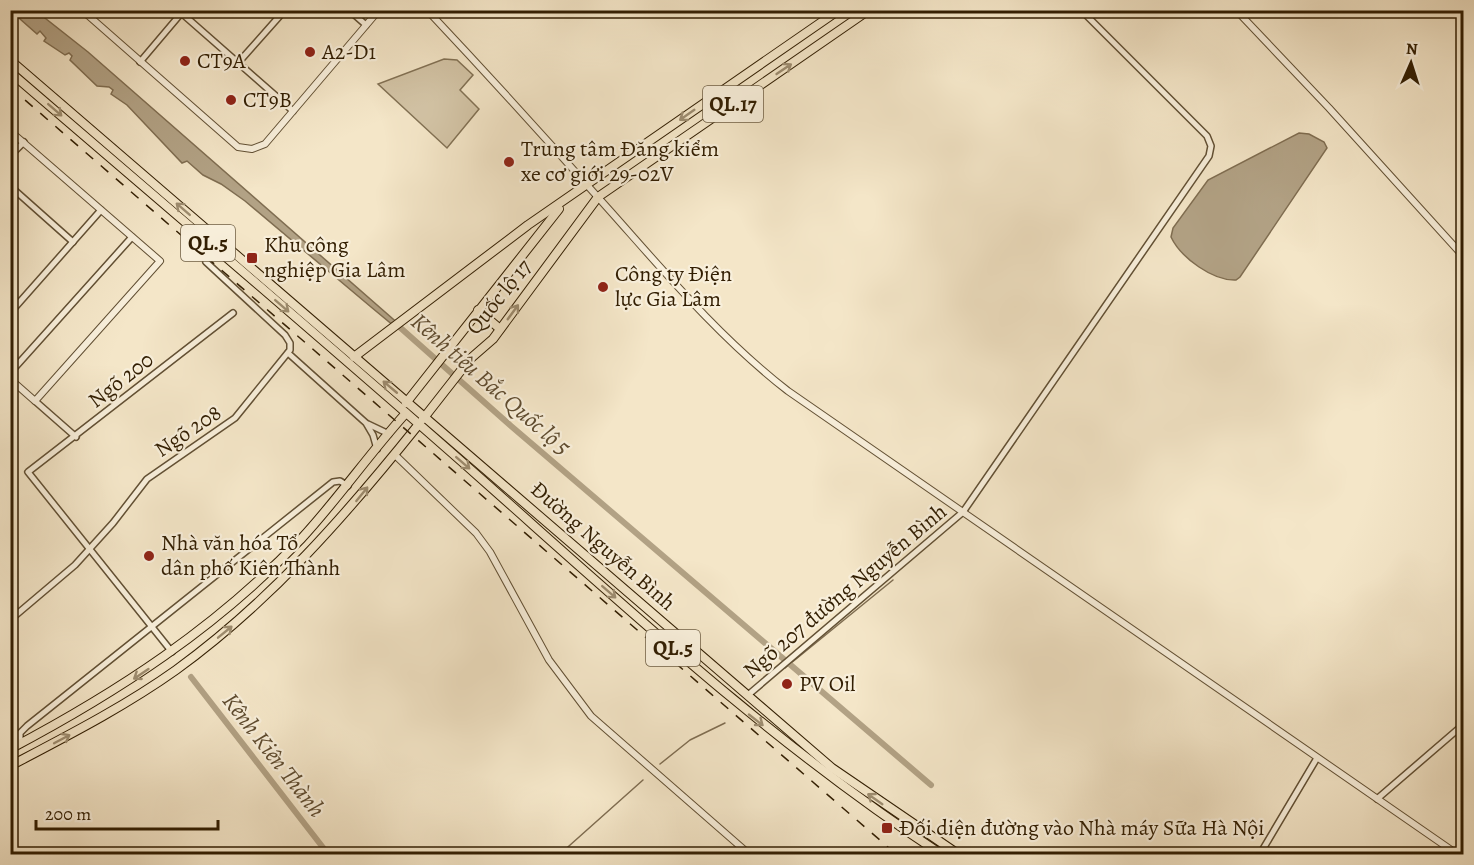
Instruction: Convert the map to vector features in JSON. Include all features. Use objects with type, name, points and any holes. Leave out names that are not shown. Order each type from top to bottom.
[{"type":"highway","name":"QL.17","points":[[354,357],[587,184],[839,10]]},
{"type":"highway","name":"QL.17","points":[[598,197],[869,10]]},
{"type":"highway","points":[[810,31],[820,45]]},
{"type":"highway","name":"QL.5","points":[[10,60],[354,357],[426,416]]},
{"type":"highway","name":"QL.5","points":[[10,72],[419,424]]},
{"type":"highway","name":"Quốc lộ 17","points":[[419,424],[460,370],[500,330],[598,197]]},
{"type":"highway","name":"Quốc lộ 17","points":[[406,400],[567,200]]},
{"type":"highway","points":[[478,310],[500,330]]},
{"type":"highway","points":[[406,400],[406,413]]},
{"type":"highway","name":"Đường Nguyễn Bình","points":[[426,416],[832,768],[958,855]]},
{"type":"highway","name":"Đường Nguyễn Bình","points":[[419,424],[737,705],[825,775],[941,855]]},
{"type":"highway","points":[[737,705],[748,695]]},
{"type":"main road","points":[[10,749],[116,690],[172,652],[250,589],[326,512],[406,413]]},
{"type":"main road","points":[[10,766],[79,730],[158,682],[219,636],[280,583],[338,523],[419,424]]},
{"type":"main road","points":[[326,512],[338,523]]},
{"type":"main road","points":[[70,717],[79,730]]},
{"type":"street","points":[[82,10],[238,147],[252,149],[265,144],[379,10]]},
{"type":"street","points":[[238,63],[285,10]]},
{"type":"street","points":[[348,10],[366,25]]},
{"type":"street","points":[[427,10],[587,184],[711,324],[750,362],[1457,855]]},
{"type":"street","name":"Ngõ 207 đường Nguyễn Bình","points":[[748,695],[963,512],[1209,156],[1211,146],[1207,136],[1081,10]]},
{"type":"street","points":[[1236,10],[1329,108],[1464,257]]},
{"type":"street","points":[[140,62],[181,12],[293,111]]},
{"type":"street","points":[[10,131],[160,261],[35,401]]},
{"type":"street","points":[[10,156],[24,142]]},
{"type":"street","points":[[10,186],[73,242]]},
{"type":"street","points":[[10,313],[101,210]]},
{"type":"street","points":[[10,373],[132,237]]},
{"type":"street","points":[[206,262],[285,335],[290,343],[288,353],[366,423],[374,435],[376,449]]},
{"type":"street","name":"Ngõ 200","points":[[89,550],[28,472],[233,313]]},
{"type":"street","name":"Ngõ 208","points":[[10,620],[60,580],[89,550],[143,483],[174,458],[210,438],[236,418],[288,353]]},
{"type":"street","points":[[10,379],[76,437]]},
{"type":"street","points":[[366,423],[389,434]]},
{"type":"street","points":[[394,454],[476,532],[490,552],[549,660],[591,716],[749,855]]},
{"type":"street","points":[[20,744],[20,733],[27,726],[333,482],[340,481],[348,486]]},
{"type":"street","points":[[89,550],[172,652]]},
{"type":"street","points":[[1377,799],[1464,724]]},
{"type":"street","points":[[1260,855],[1317,758]]},
{"type":"shaded area","points":[[11,11],[36,11],[88,52],[401,326],[394,326],[245,201],[221,184],[203,175],[187,161],[182,163],[127,105],[111,94],[113,90],[109,87],[97,86],[70,60],[72,56],[69,53],[65,55],[44,41],[46,38],[40,31],[37,34]]},
{"type":"shaded area","points":[[444,59],[457,60],[473,75],[460,90],[479,109],[447,148],[378,84]]},
{"type":"shaded area","points":[[1299,133],[1309,134],[1324,142],[1327,148],[1240,277],[1236,280],[1218,277],[1199,267],[1182,253],[1171,237],[1173,228],[1208,180]]},
{"type":"waterway","name":"Kênh tiêu Bắc Quốc lộ 5","points":[[395,323],[511,426],[931,785]]},
{"type":"waterway","points":[[785,668],[893,580]]},
{"type":"waterway","name":"Kênh Kiên Thành","points":[[191,677],[328,854]]},
{"type":"waterway","points":[[660,764],[690,740],[725,723]]},
{"type":"waterway","points":[[560,854],[643,780]]},
{"type":"railway","points":[[10,87],[896,854]]},
{"type":"place","name":"A2-D1","points":[[310,52]]},
{"type":"place","name":"CT9A","points":[[185,61]]},
{"type":"place","name":"CT9B","points":[[231,100]]},
{"type":"place","name":"Trung tâm Đăng kiểm xe cơ giới 29-02V","points":[[509,162]]},
{"type":"place","name":"Khu công nghiệp Gia Lâm","points":[[252,258]]},
{"type":"place","name":"Công ty Điện lực Gia Lâm","points":[[603,287]]},
{"type":"place","name":"Nhà văn hóa Tổ dân phố Kiên Thành","points":[[149,556]]},
{"type":"place","name":"PV Oil","points":[[787,684]]},
{"type":"place","name":"Đối diện đường vào Nhà máy Sữa Hà Nội","points":[[887,828]]}]
